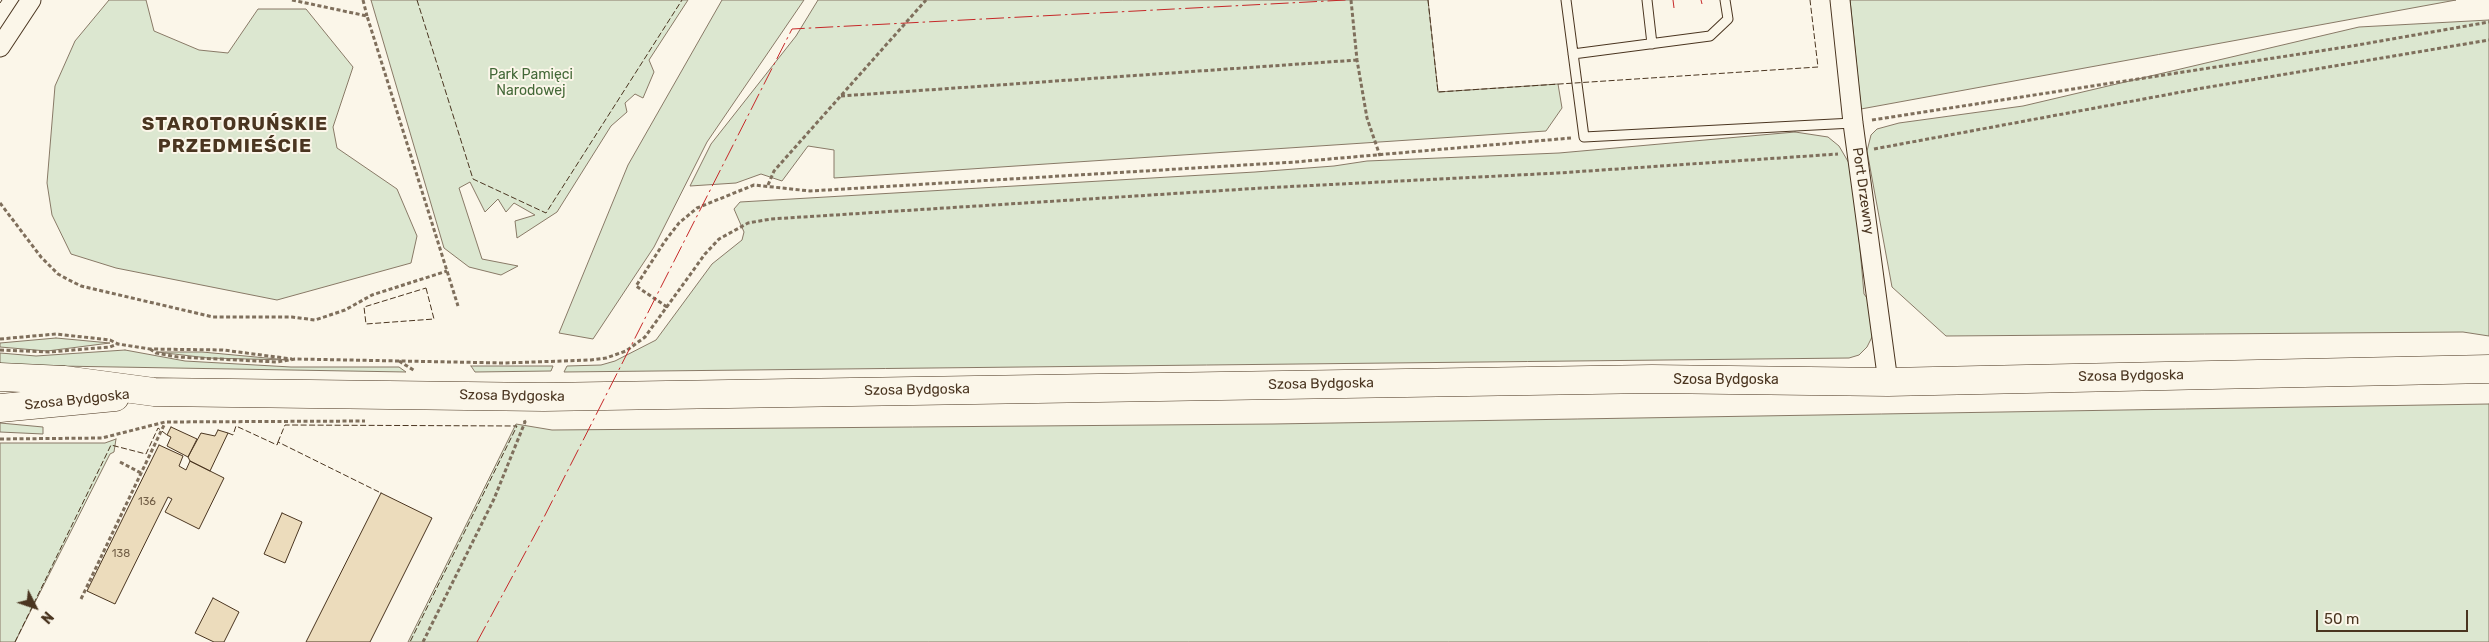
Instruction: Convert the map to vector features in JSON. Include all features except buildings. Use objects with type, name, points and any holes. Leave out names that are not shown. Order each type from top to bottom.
[{"type":"main road","name":"Szosa Bydgoska","points":[[0,377],[64,380],[154,392],[544,397],[1662,379],[1888,382],[2489,369]]},
{"type":"main road","name":"Szosa Bydgoska","points":[[0,408],[65,403],[154,392]]},
{"type":"street","points":[[0,48],[31,0]]},
{"type":"street","name":"Port Drzewny","points":[[1840,0],[1853,122],[1888,382]]},
{"type":"lane","points":[[1566,0],[1584,137],[1853,122]]},
{"type":"lane","points":[[1647,0],[1652,44]]},
{"type":"lane","points":[[1574,54],[1710,36],[1728,19],[1725,0]]},
{"type":"path","points":[[292,0],[367,16]]},
{"type":"path","points":[[363,0],[458,306]]},
{"type":"path","points":[[768,185],[774,171],[926,0]]},
{"type":"path","points":[[1350,0],[1357,60],[1367,118],[1380,156]]},
{"type":"path","points":[[1853,122],[2352,46],[2489,22]]},
{"type":"path","points":[[150,349],[156,353],[178,357],[277,362],[295,360],[562,362],[606,358],[636,346],[654,327],[719,239],[748,223],[771,219],[1262,188],[1558,173],[1858,152],[2203,88],[2489,40]]},
{"type":"path","points":[[841,96],[1357,60]]},
{"type":"path","points":[[667,307],[636,286],[665,241],[679,223],[697,208],[754,185],[810,191],[1380,156],[1584,137]]},
{"type":"path","points":[[0,203],[45,262],[69,280],[81,286],[213,317],[292,317],[315,320],[346,310],[372,295],[447,272]]},
{"type":"path","points":[[0,339],[56,334],[110,340],[118,344],[150,349],[224,350],[277,355],[295,360]]},
{"type":"path","points":[[0,350],[49,352],[110,347],[118,344]]},
{"type":"path","points":[[423,642],[494,499],[525,422],[520,417]]},
{"type":"path","points":[[81,599],[165,422]]},
{"type":"path","points":[[0,439],[102,438],[165,422],[274,422]]},
{"type":"path","points":[[120,462],[141,473]]},
{"type":"green space","points":[[109,0],[146,0],[154,31],[199,50],[228,53],[258,9],[306,9],[353,67],[333,127],[337,148],[397,189],[417,236],[411,263],[277,300],[116,268],[71,254],[52,215],[47,183],[55,86],[75,41]]},
{"type":"green space","name":"Park Pamięci Narodowej","points":[[371,0],[688,0],[649,60],[654,72],[643,98],[635,94],[625,103],[627,112],[611,126],[557,212],[517,238],[515,221],[535,215],[514,203],[506,212],[498,199],[485,212],[470,182],[459,188],[482,259],[518,266],[501,275],[469,267],[444,248]]},
{"type":"green space","points":[[722,0],[804,0],[707,142],[654,247],[593,339],[559,333],[628,165]]},
{"type":"green space","points":[[818,0],[1428,0],[1438,92],[1558,84],[1562,108],[1546,131],[834,178],[834,150],[808,146],[782,181],[761,174],[736,183],[690,186],[711,144],[796,36]]},
{"type":"green space","points":[[1850,0],[2456,0],[1861,109]]},
{"type":"green space","points":[[2489,20],[2489,336],[2463,332],[1946,336],[1892,287],[1867,151],[1871,135],[1877,129],[1899,123],[2023,106],[2359,27]]},
{"type":"green space","points":[[1795,132],[1828,137],[1839,146],[1853,170],[1864,294],[1873,306],[1874,323],[1872,337],[1867,347],[1859,355],[1849,358],[564,372],[567,366],[601,365],[615,361],[656,340],[712,264],[742,240],[744,232],[734,209],[740,202],[1255,172],[1334,166],[1367,161],[1559,153]]},
{"type":"green space","points":[[56,338],[110,343],[47,351],[0,347],[0,343]]},
{"type":"green space","points":[[125,350],[185,361],[291,367],[399,367],[406,372],[0,365],[0,353],[36,356]]},
{"type":"green space","points":[[157,352],[202,352],[288,360],[208,358]]},
{"type":"green space","points":[[471,366],[553,366],[551,371],[475,372]]},
{"type":"green space","points":[[2489,404],[2489,642],[408,642],[516,424],[552,430],[1273,424]]},
{"type":"green space","points":[[0,423],[43,427],[43,434],[0,432]]},
{"type":"green space","points":[[116,439],[114,452],[110,454],[15,642],[0,642],[0,443],[105,443]]},
{"type":"fence","points":[[417,0],[473,179],[546,213],[682,0]]},
{"type":"fence","points":[[1428,0],[1438,92],[1818,67],[1810,0]]},
{"type":"fence","points":[[426,288],[434,319],[366,324],[364,307],[426,288]]},
{"type":"fence","points":[[278,442],[285,425],[517,426],[410,642]]},
{"type":"fence","points":[[228,433],[233,435],[236,426],[277,445],[278,442],[381,493]]},
{"type":"fence","points":[[15,642],[111,445],[146,454],[158,428],[167,435]]},
{"type":"power","points":[[477,642],[538,529],[792,29],[1346,0]]},
{"type":"power","points":[[1673,0],[1674,8]]},
{"type":"power","points":[[1701,0],[1702,4]]},
{"type":"district","name":"STAROTORUŃSKIE PRZEDMIEŚCIE","points":[[235,136]]}]
